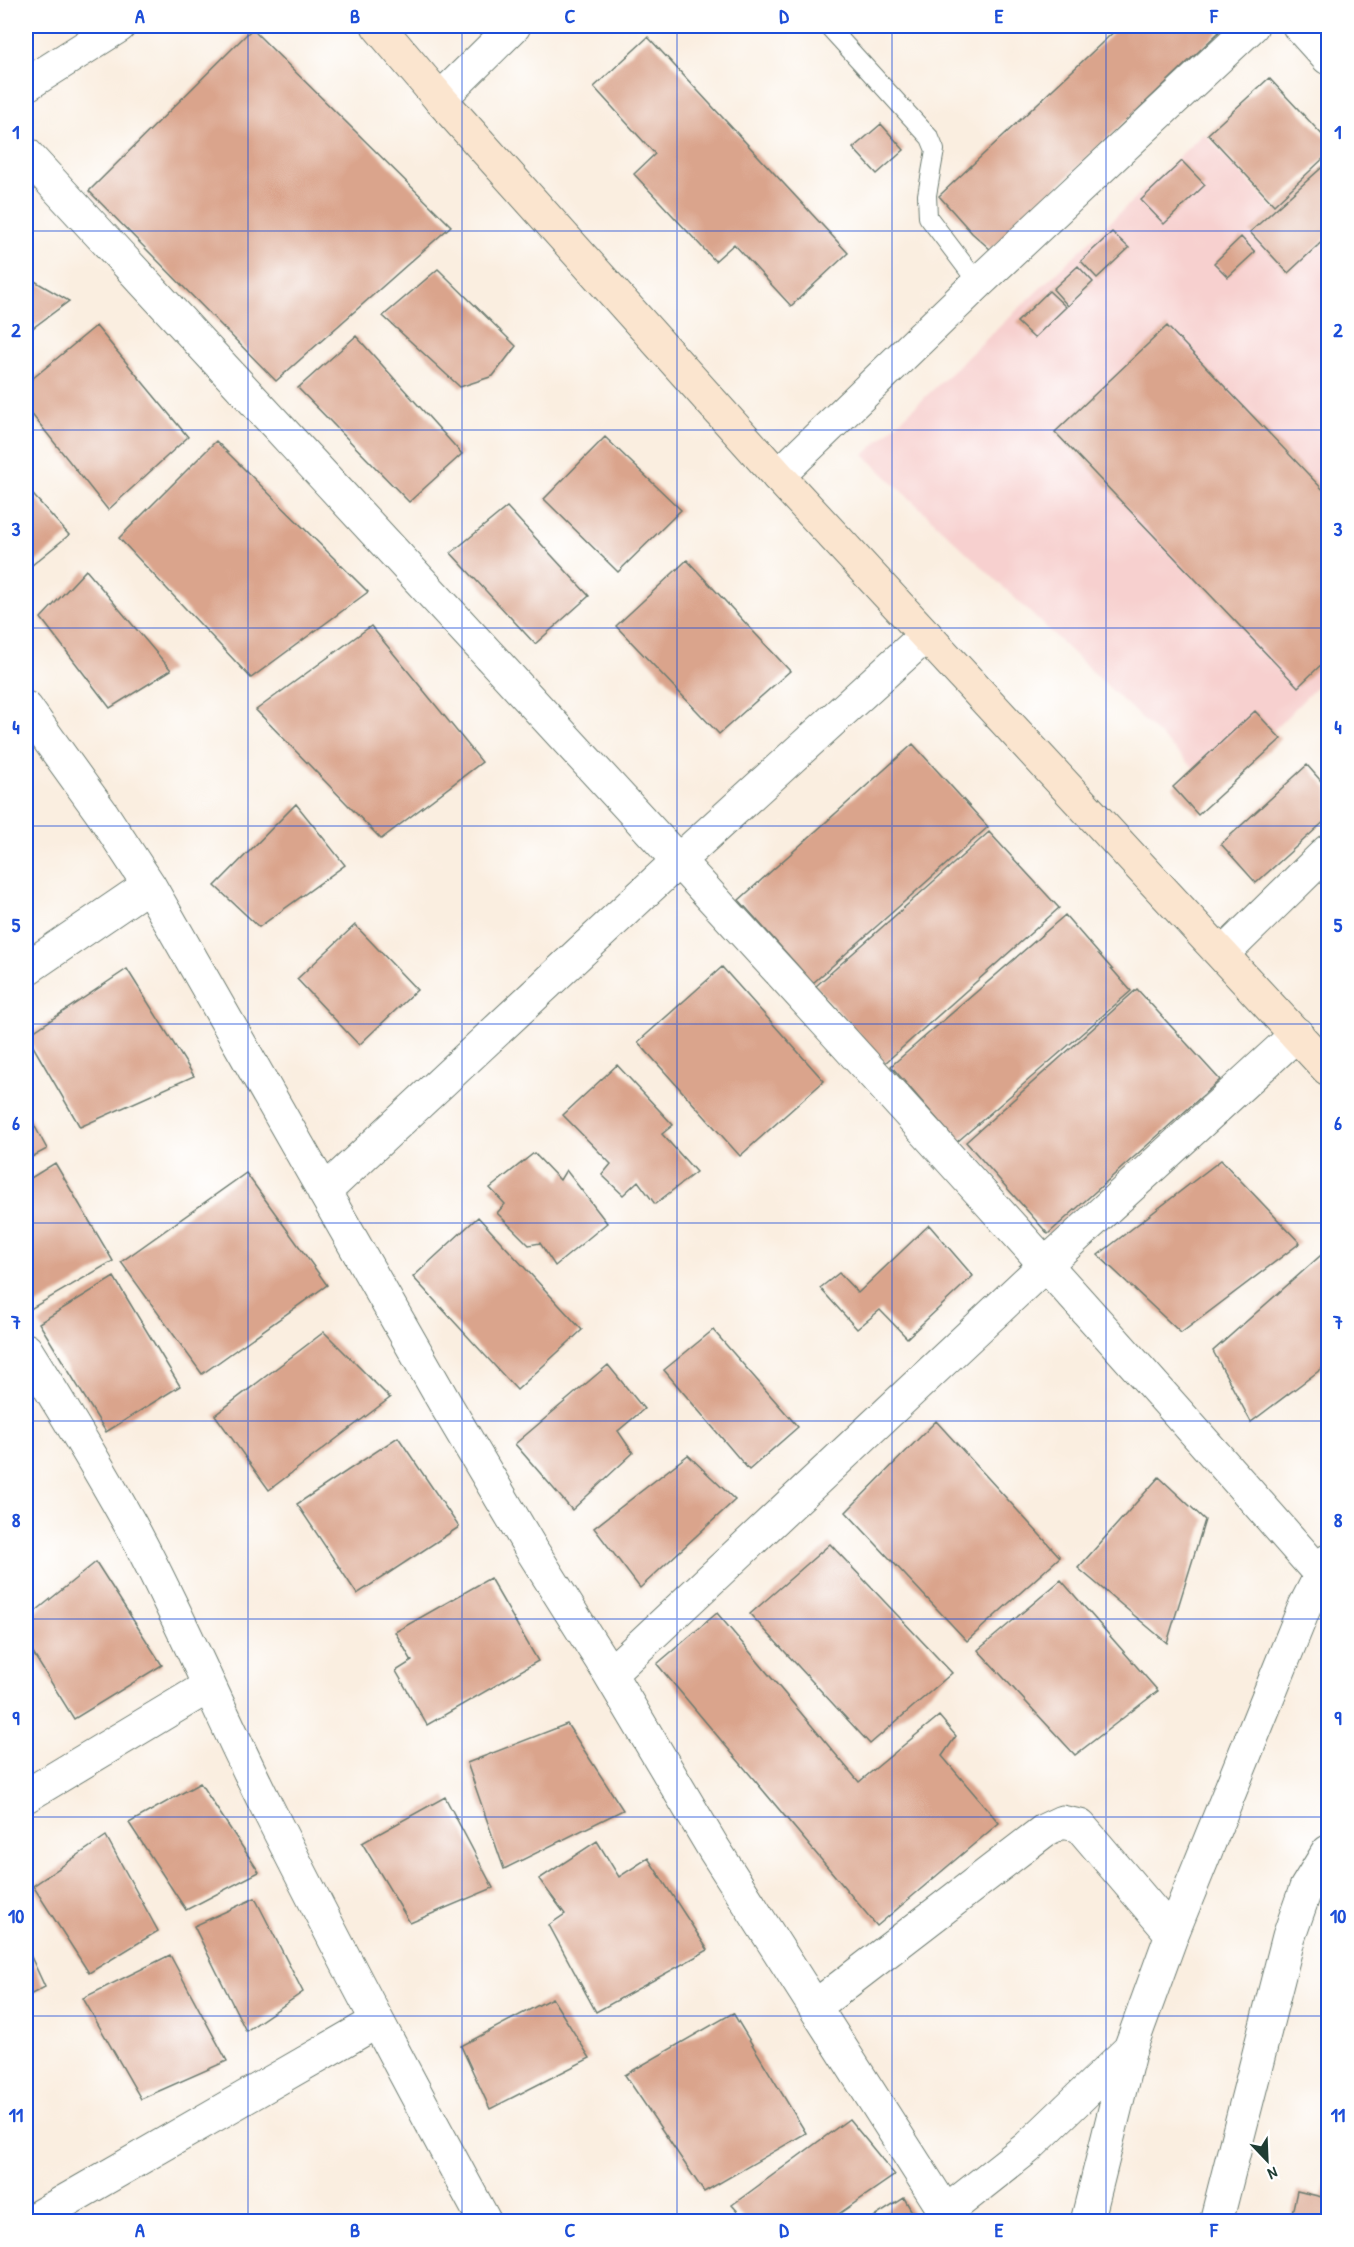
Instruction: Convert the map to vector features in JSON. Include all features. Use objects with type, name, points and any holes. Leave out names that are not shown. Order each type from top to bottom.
[{"type":"main road","points":[[378,26],[440,99],[778,476],[1329,1069]]},
{"type":"street","points":[[26,85],[119,26]]},
{"type":"street","points":[[440,99],[514,26]]},
{"type":"street","points":[[778,476],[978,283],[1252,26]]},
{"type":"street","points":[[1299,26],[1329,58]]},
{"type":"street","points":[[26,154],[678,861],[1325,1568],[1305,1606],[1172,1934],[1130,2049],[1087,2222]]},
{"type":"street","points":[[324,1192],[678,861],[926,635]]},
{"type":"street","points":[[26,708],[103,815],[149,885],[533,1552],[610,1674],[714,1849],[949,2217],[1027,2148],[1130,2049]]},
{"type":"street","points":[[1223,954],[1329,851]]},
{"type":"street","points":[[26,969],[149,885]]},
{"type":"street","points":[[610,1674],[1046,1264],[1296,1034]]},
{"type":"street","points":[[26,1350],[38,1396],[130,1525],[263,1798],[376,2022],[485,2222]]},
{"type":"street","points":[[26,1796],[209,1686]]},
{"type":"street","points":[[816,2006],[1045,1830],[1062,1821],[1080,1826],[1172,1934]]},
{"type":"street","points":[[1216,2222],[1288,1936],[1306,1888],[1329,1852]]},
{"type":"street","points":[[29,2222],[67,2212],[376,2022]]},
{"type":"lane","points":[[828,26],[930,138],[935,150],[927,195],[928,217],[978,283]]},
{"type":"shaded area","points":[[1204,133],[1313,252],[1328,238],[1328,675],[1216,789],[864,455]]},
{"type":"building","points":[[1120,26],[1214,26],[1219,32],[991,250],[972,233],[939,196]]},
{"type":"building","points":[[252,29],[451,226],[276,381],[89,191]]},
{"type":"building","points":[[648,37],[848,253],[791,306],[734,244],[715,261],[634,174],[655,154],[594,87]]},
{"type":"building","points":[[1269,78],[1328,141],[1328,154],[1274,205],[1208,134]]},
{"type":"building","points":[[881,124],[904,150],[877,174],[853,148]]},
{"type":"building","points":[[1182,161],[1205,185],[1164,224],[1141,200]]},
{"type":"building","points":[[1328,162],[1328,236],[1288,273],[1250,232]]},
{"type":"building","points":[[1112,232],[1129,248],[1097,278],[1081,261]]},
{"type":"building","points":[[1241,237],[1255,252],[1228,277],[1214,263]]},
{"type":"building","points":[[1078,266],[1093,282],[1068,306],[1053,289]]},
{"type":"building","points":[[438,269],[516,346],[493,376],[460,387],[383,316]]},
{"type":"building","points":[[26,276],[69,301],[26,333]]},
{"type":"building","points":[[1049,291],[1066,307],[1034,338],[1017,322]]},
{"type":"building","points":[[96,326],[188,437],[108,510],[26,407],[26,384]]},
{"type":"building","points":[[1167,326],[1328,495],[1328,658],[1298,687],[1055,432]]},
{"type":"building","points":[[356,336],[462,454],[409,502],[298,388]]},
{"type":"building","points":[[605,437],[681,510],[618,572],[544,499]]},
{"type":"building","points":[[216,441],[368,592],[251,678],[119,538]]},
{"type":"building","points":[[26,487],[69,535],[26,570]]},
{"type":"building","points":[[507,507],[589,596],[535,644],[451,553]]},
{"type":"building","points":[[687,560],[790,671],[719,734],[616,626]]},
{"type":"building","points":[[86,570],[171,670],[110,708],[41,618]]},
{"type":"building","points":[[371,626],[482,762],[381,839],[256,710]]},
{"type":"building","points":[[1255,711],[1281,739],[1198,815],[1173,787]]},
{"type":"building","points":[[913,744],[988,827],[813,983],[739,900]]},
{"type":"building","points":[[1307,765],[1328,789],[1328,818],[1256,883],[1221,844]]},
{"type":"building","points":[[296,804],[345,865],[259,927],[215,886]]},
{"type":"building","points":[[989,832],[1059,908],[885,1063],[816,986]]},
{"type":"building","points":[[1065,915],[1131,991],[957,1142],[891,1066]]},
{"type":"building","points":[[355,925],[417,990],[359,1045],[297,979]]},
{"type":"building","points":[[722,967],[824,1081],[740,1156],[638,1042]]},
{"type":"building","points":[[127,969],[194,1076],[80,1127],[27,1036]]},
{"type":"building","points":[[1137,989],[1220,1080],[1048,1234],[966,1142]]},
{"type":"building","points":[[617,1065],[673,1125],[662,1134],[696,1172],[655,1204],[638,1181],[623,1195],[602,1175],[611,1164],[563,1115]]},
{"type":"building","points":[[26,1110],[47,1149],[26,1160]]},
{"type":"building","points":[[534,1153],[560,1180],[566,1170],[607,1223],[555,1266],[540,1243],[529,1245],[497,1213],[505,1204],[490,1188]]},
{"type":"building","points":[[1221,1160],[1300,1243],[1181,1333],[1098,1255]]},
{"type":"building","points":[[55,1163],[113,1261],[27,1311],[26,1181]]},
{"type":"building","points":[[246,1173],[327,1285],[202,1374],[121,1262]]},
{"type":"building","points":[[478,1217],[582,1330],[517,1390],[413,1277]]},
{"type":"building","points":[[929,1225],[973,1276],[907,1338],[880,1310],[857,1329],[820,1288],[839,1273],[858,1293]]},
{"type":"building","points":[[1328,1249],[1328,1364],[1251,1422],[1213,1351]]},
{"type":"building","points":[[114,1277],[180,1386],[106,1432],[39,1323]]},
{"type":"building","points":[[713,1330],[798,1427],[749,1470],[664,1370]]},
{"type":"building","points":[[324,1332],[390,1398],[269,1490],[215,1415]]},
{"type":"building","points":[[608,1365],[644,1409],[618,1431],[633,1453],[572,1510],[515,1444]]},
{"type":"building","points":[[936,1421],[1060,1557],[967,1641],[846,1512]]},
{"type":"building","points":[[398,1437],[459,1527],[357,1594],[297,1504]]},
{"type":"building","points":[[688,1455],[735,1500],[640,1588],[594,1528]]},
{"type":"building","points":[[1159,1477],[1205,1520],[1167,1643],[1078,1568]]},
{"type":"building","points":[[830,1544],[952,1673],[870,1744],[750,1614]]},
{"type":"building","points":[[96,1562],[162,1665],[74,1719],[26,1642],[26,1619]]},
{"type":"building","points":[[490,1578],[538,1661],[427,1725],[396,1671],[412,1661],[395,1632]]},
{"type":"building","points":[[1061,1580],[1158,1691],[1075,1755],[978,1650]]},
{"type":"building","points":[[717,1613],[859,1782],[939,1716],[956,1736],[942,1756],[999,1823],[877,1926],[657,1664]]},
{"type":"building","points":[[567,1724],[623,1810],[504,1869],[467,1763]]},
{"type":"building","points":[[200,1783],[259,1872],[186,1910],[129,1823]]},
{"type":"building","points":[[445,1797],[493,1888],[410,1923],[362,1843]]},
{"type":"building","points":[[106,1836],[158,1931],[89,1973],[33,1886]]},
{"type":"building","points":[[597,1841],[619,1877],[648,1858],[708,1950],[596,2012],[549,1925],[565,1914],[539,1879]]},
{"type":"building","points":[[255,1898],[303,1992],[246,2031],[194,1926]]},
{"type":"building","points":[[26,1946],[45,1987],[26,1997]]},
{"type":"building","points":[[170,1955],[227,2061],[141,2099],[83,1998]]},
{"type":"building","points":[[552,1998],[590,2058],[490,2109],[461,2046]]},
{"type":"building","points":[[733,2013],[806,2133],[704,2192],[625,2075]]},
{"type":"building","points":[[849,2119],[895,2175],[827,2222],[747,2222],[732,2205]]},
{"type":"building","points":[[1328,2174],[1328,2222],[1290,2222],[1297,2191],[1322,2197]]},
{"type":"building","points":[[904,2198],[918,2222],[866,2222]]}]
